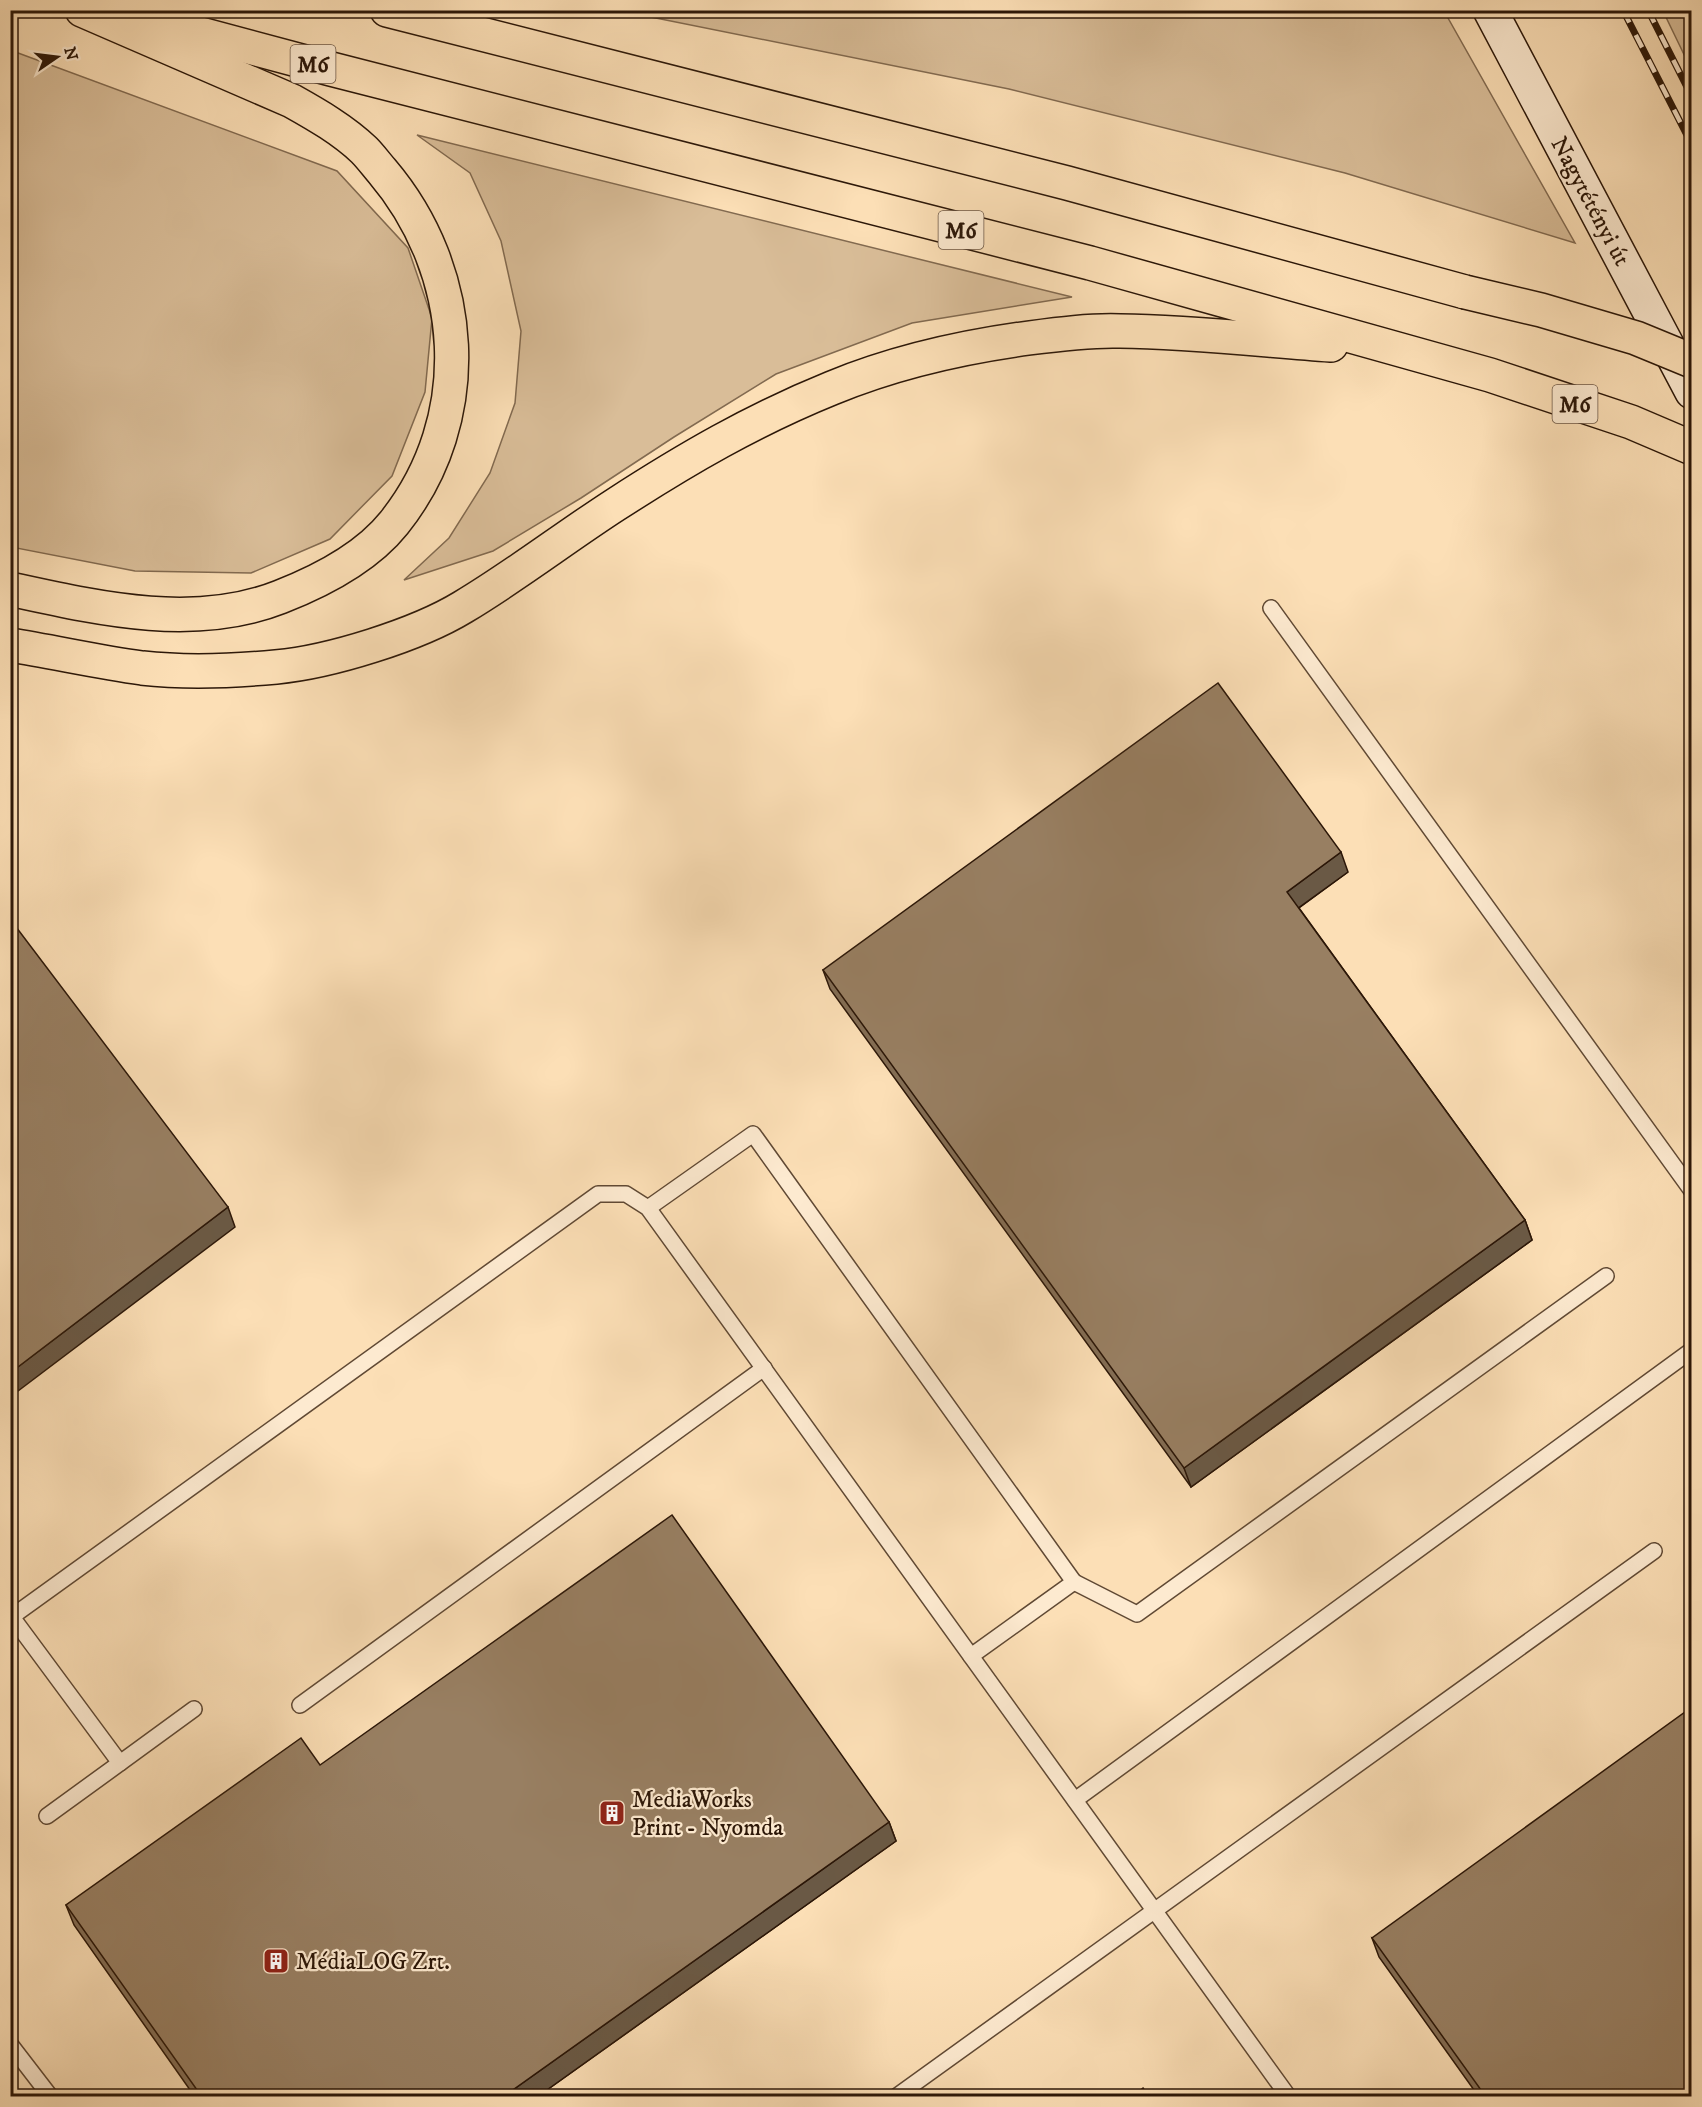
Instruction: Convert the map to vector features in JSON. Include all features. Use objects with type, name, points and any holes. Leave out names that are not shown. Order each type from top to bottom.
[{"type":"highway","points":[[10,589],[90,606],[144,613],[212,613],[279,598],[338,570],[372,545],[393,525],[428,468],[443,430],[450,394],[452,345],[444,289],[427,241],[401,194],[364,150],[322,118],[292,101],[82,10]]},
{"type":"highway","name":"M6","points":[[111,10],[331,69],[1090,263],[1490,375],[1631,422],[1692,448]]},
{"type":"highway","points":[[387,10],[1067,183],[1465,292],[1541,310],[1626,335],[1692,361]]},
{"type":"highway","points":[[10,645],[145,668],[193,670],[278,667],[316,661],[358,649],[428,624],[460,609],[713,443],[834,387],[888,368],[966,348],[1073,333],[1118,331],[1403,350]]},
{"type":"main road","name":"Nagytétényi út","points":[[1490,10],[1692,392]]},
{"type":"lane","points":[[1270,608],[1692,1191]]},
{"type":"lane","points":[[648,1208],[753,1134],[1074,1582],[1137,1614],[1606,1276]]},
{"type":"lane","points":[[120,1763],[11,1617],[598,1194],[626,1194],[648,1208],[1288,2097]]},
{"type":"lane","points":[[1075,1800],[1692,1350]]},
{"type":"lane","points":[[300,1705],[764,1368]]},
{"type":"lane","points":[[897,2097],[1654,1551]]},
{"type":"lane","points":[[971,1656],[1074,1582]]},
{"type":"lane","points":[[46,1816],[194,1709]]},
{"type":"lane","points":[[10,2044],[50,2097]]},
{"type":"shaded area","points":[[621,11],[1444,11],[1575,243],[1345,173],[1009,89]]},
{"type":"shaded area","points":[[1663,11],[1691,11],[1691,69]]},
{"type":"shaded area","points":[[10,50],[337,171],[408,248],[432,318],[425,392],[392,476],[330,539],[251,573],[135,571],[11,547]]},
{"type":"shaded area","points":[[417,135],[1072,297],[912,323],[776,374],[493,551],[404,580],[449,538],[490,473],[515,403],[521,331],[501,241],[470,173]]},
{"type":"building","points":[[1218,683],[1341,852],[1287,892],[1525,1220],[1184,1468],[823,970]]},
{"type":"building","points":[[10,919],[228,1207],[10,1373]]},
{"type":"building","name":"MediaWorks Print - Nyomda","points":[[672,1515],[889,1822],[503,2097],[202,2097],[66,1905],[301,1738],[320,1765]]},
{"type":"building","points":[[1692,1707],[1692,2097],[1486,2097],[1372,1938]]},
{"type":"building","points":[[1143,2088],[1149,2097],[1132,2097]]},
{"type":"railway","points":[[1623,10],[1692,145]]},
{"type":"railway","points":[[1648,10],[1692,97]]},
{"type":"place","name":"MediaWorks Print - Nyomda","points":[[612,1813]]},
{"type":"place","name":"MédiaLOG Zrt.","points":[[276,1961]]}]
